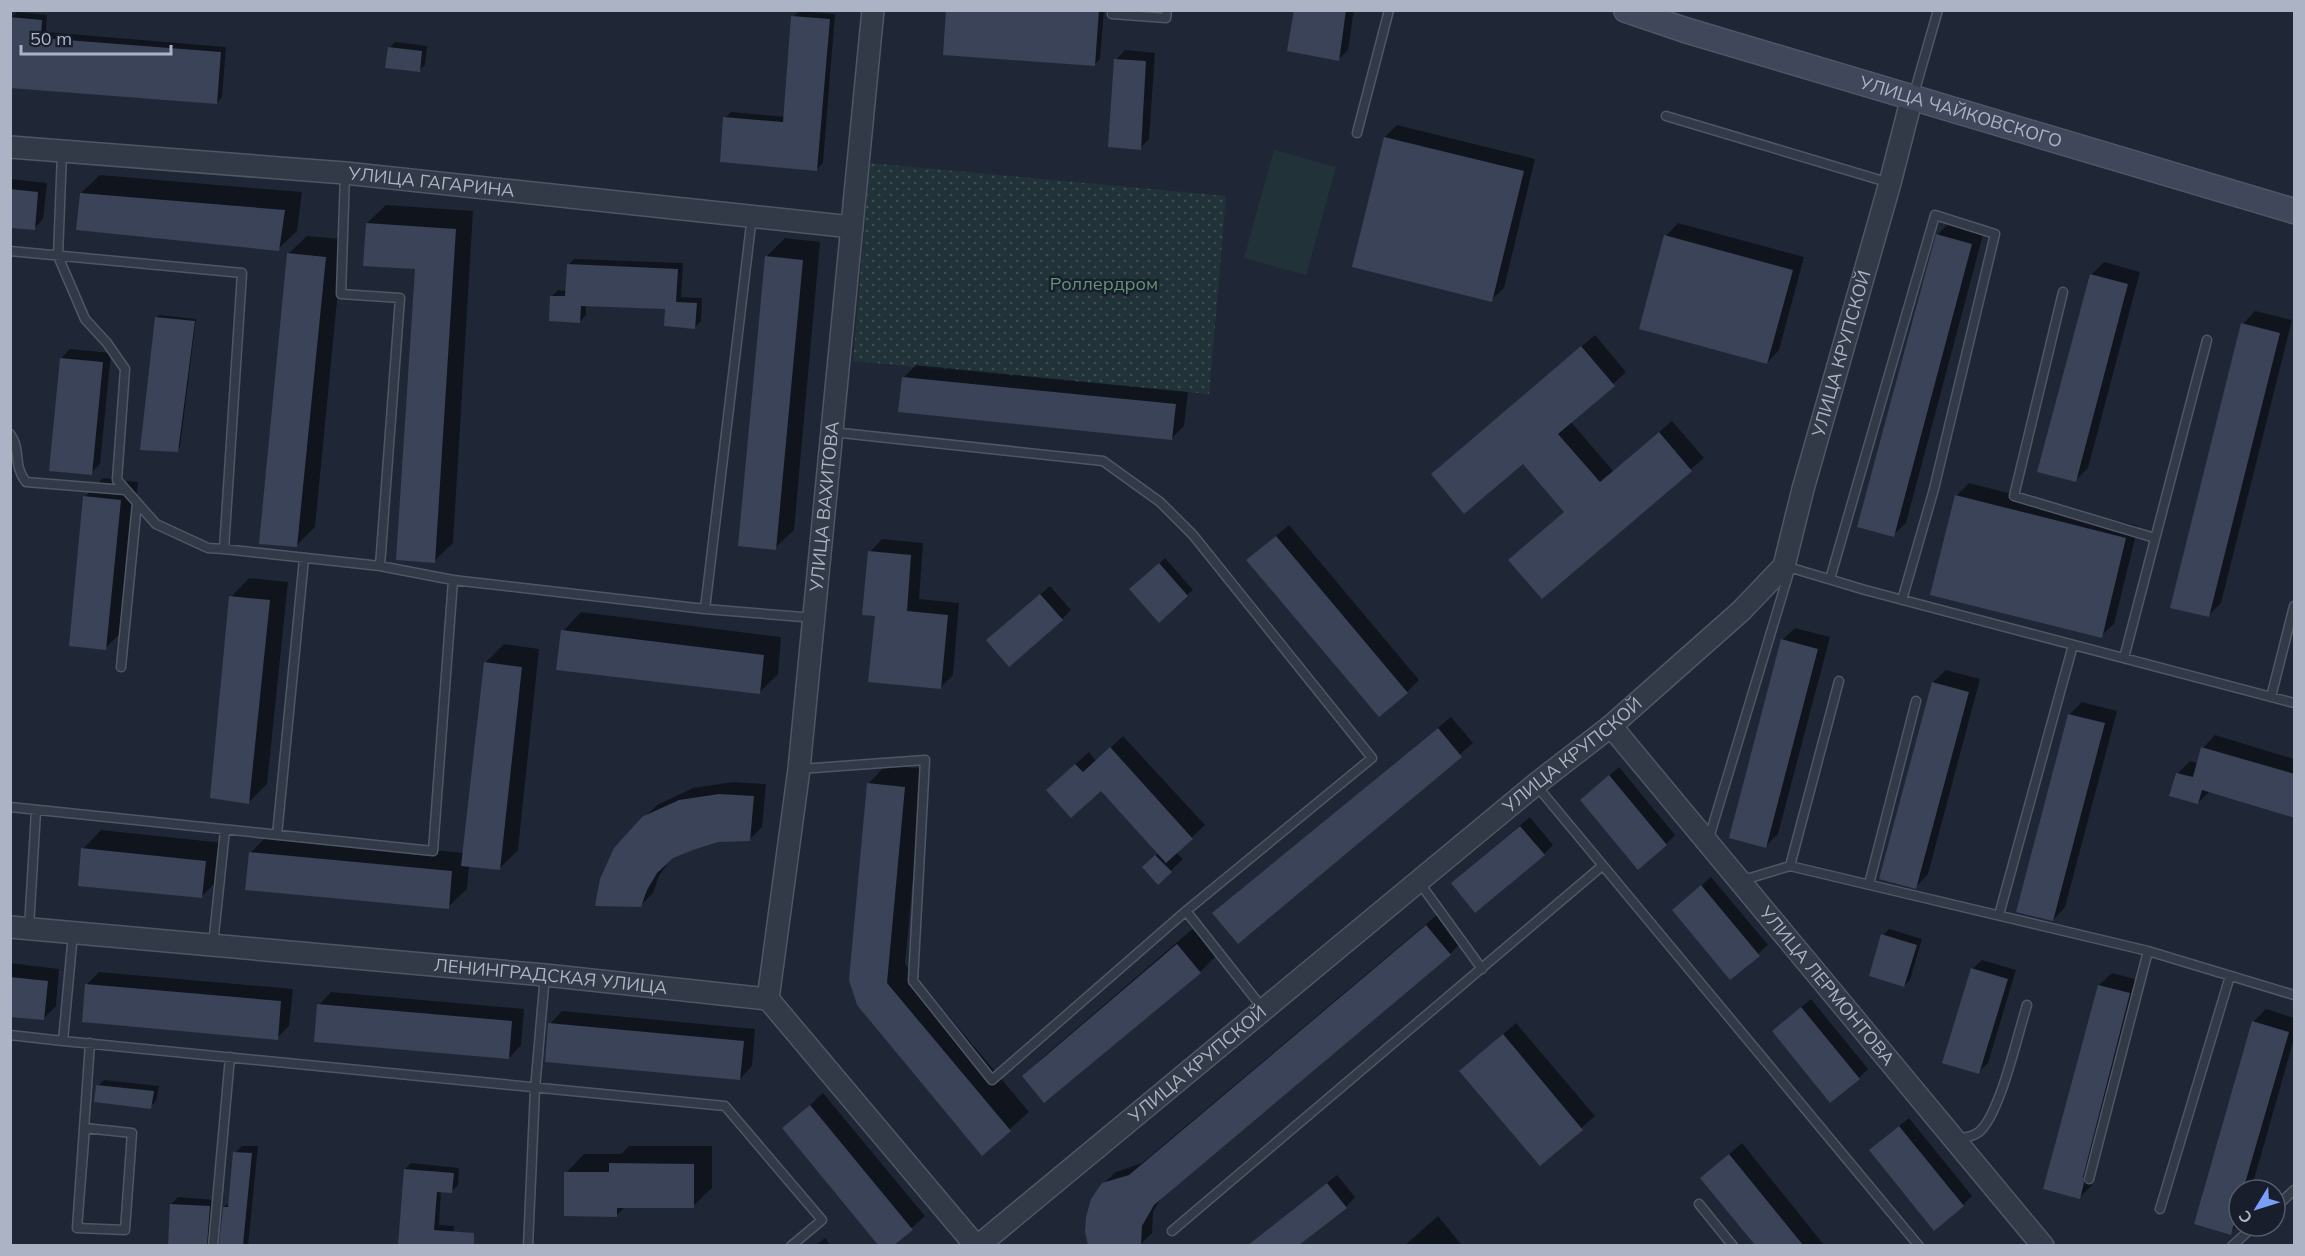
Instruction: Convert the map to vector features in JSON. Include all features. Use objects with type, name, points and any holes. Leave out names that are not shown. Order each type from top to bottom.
[{"type":"main road","name":"УЛИЦА ЧАЙКОВСКОГО","points":[[1626,10],[1655,16],[1912,98],[2295,211]]},
{"type":"street","name":"УЛИЦА ВАХИТОВА","points":[[768,999],[799,769],[873,10]]},
{"type":"street","name":"УЛИЦА КРУПСКОЙ","points":[[977,1245],[1536,784],[1611,726],[1741,611],[1787,566],[1803,489],[1912,98]]},
{"type":"street","name":"УЛИЦА ГАГАРИНА","points":[[10,147],[345,173],[852,227]]},
{"type":"street","name":"УЛИЦА ЛЕРМОНТОВА","points":[[1611,726],[2043,1245]]},
{"type":"street","name":"ЛЕНИНГРАДСКАЯ УЛИЦА","points":[[20,928],[545,975],[768,999]]},
{"type":"street","points":[[768,999],[977,1245]]},
{"type":"lane","points":[[1113,10],[1112,14],[1166,18],[1167,10]]},
{"type":"lane","points":[[1357,134],[1389,10]]},
{"type":"lane","points":[[1912,98],[1938,10]]},
{"type":"lane","points":[[1666,116],[1890,183]]},
{"type":"lane","points":[[62,152],[58,255],[85,319],[107,343],[125,369],[117,480],[156,525],[208,548],[380,566],[453,580],[705,609],[815,618]]},
{"type":"lane","points":[[345,173],[340,294],[400,298],[380,566]]},
{"type":"lane","points":[[705,609],[752,215]]},
{"type":"lane","points":[[1830,579],[1935,215],[1995,234],[1934,489],[1902,600]]},
{"type":"lane","points":[[10,252],[242,273],[224,549]]},
{"type":"lane","points":[[2063,292],[2014,496],[2155,538]]},
{"type":"lane","points":[[2124,658],[2207,340]]},
{"type":"lane","points":[[799,769],[925,760],[913,981],[992,1080],[1186,911],[1372,758],[1193,535],[1160,502],[1103,461],[831,432]]},
{"type":"lane","points":[[10,434],[17,448],[18,472],[26,482],[125,490]]},
{"type":"lane","points":[[121,668],[137,503]]},
{"type":"lane","points":[[277,835],[304,559]]},
{"type":"lane","points":[[1708,842],[1787,566],[1902,600],[2295,703]]},
{"type":"lane","points":[[10,807],[433,851],[453,580]]},
{"type":"lane","points":[[2271,697],[2295,606]]},
{"type":"lane","points":[[1999,915],[2073,645]]},
{"type":"lane","points":[[1790,866],[1839,681]]},
{"type":"lane","points":[[1869,884],[1916,701]]},
{"type":"lane","points":[[1536,784],[1919,1245]]},
{"type":"lane","points":[[20,928],[36,811]]},
{"type":"lane","points":[[213,945],[225,830]]},
{"type":"lane","points":[[1172,1231],[1602,866]]},
{"type":"lane","points":[[1740,881],[1790,866],[2148,951],[2295,995]]},
{"type":"lane","points":[[1418,882],[1482,969]]},
{"type":"lane","points":[[1186,911],[1264,1010]]},
{"type":"lane","points":[[63,1041],[73,933]]},
{"type":"lane","points":[[2088,1179],[2148,951]]},
{"type":"lane","points":[[528,1245],[535,1089],[545,975]]},
{"type":"lane","points":[[2160,1209],[2230,976]]},
{"type":"lane","points":[[1954,1138],[1969,1138],[1981,1130],[1990,1116],[1999,1099],[2027,1005]]},
{"type":"lane","points":[[10,1035],[535,1089],[725,1106],[822,1220],[791,1245]]},
{"type":"lane","points":[[77,1228],[90,1043]]},
{"type":"lane","points":[[213,1245],[230,1057]]},
{"type":"lane","points":[[85,1128],[132,1134],[125,1230],[77,1228],[85,1128]]},
{"type":"lane","points":[[1700,1204],[1733,1245]]},
{"type":"green space","points":[[1274,150],[1336,167],[1306,275],[1244,258]]},
{"type":"green space","name":"Роллердром","points":[[870,163],[1226,196],[1209,394],[853,361]]},
{"type":"building","points":[[946,10],[1099,10],[1095,66],[943,55]]},
{"type":"building","points":[[1294,10],[1346,10],[1339,61],[1287,51]]},
{"type":"building","points":[[791,16],[830,19],[817,171],[720,162],[723,117],[783,122]]},
{"type":"building","points":[[10,17],[42,20],[41,38],[221,52],[217,104],[10,88]]},
{"type":"building","points":[[388,47],[422,51],[420,72],[385,68]]},
{"type":"building","points":[[1114,59],[1146,61],[1141,150],[1108,147]]},
{"type":"building","points":[[1384,137],[1524,171],[1492,302],[1352,267]]},
{"type":"building","points":[[10,189],[38,192],[35,230],[10,228]]},
{"type":"building","points":[[80,193],[285,210],[279,251],[76,230]]},
{"type":"building","points":[[366,223],[456,229],[435,563],[396,560],[415,269],[363,266]]},
{"type":"building","points":[[1936,234],[1972,244],[1894,537],[1857,527]]},
{"type":"building","points":[[1664,235],[1793,270],[1767,364],[1639,329]]},
{"type":"building","points":[[287,253],[326,257],[297,547],[259,544]]},
{"type":"building","points":[[765,256],[803,260],[776,550],[738,546]]},
{"type":"building","points":[[567,264],[678,269],[676,302],[697,303],[695,329],[664,326],[665,309],[581,306],[580,323],[549,321],[550,296],[565,296]]},
{"type":"building","points":[[2090,274],[2128,284],[2076,482],[2037,472]]},
{"type":"building","points":[[155,317],[195,321],[178,452],[140,450]]},
{"type":"building","points":[[2241,323],[2280,333],[2209,617],[2170,608]]},
{"type":"building","points":[[1581,346],[1615,386],[1558,434],[1600,482],[1659,432],[1692,471],[1542,599],[1508,560],[1564,512],[1523,464],[1464,514],[1431,474]]},
{"type":"building","points":[[60,358],[103,362],[92,475],[49,471]]},
{"type":"building","points":[[902,377],[1176,404],[1172,440],[898,412]]},
{"type":"building","points":[[1955,495],[2126,538],[2102,638],[1930,595]]},
{"type":"building","points":[[83,496],[121,500],[106,650],[69,646]]},
{"type":"building","points":[[1276,536],[1408,693],[1379,717],[1246,560]]},
{"type":"building","points":[[868,551],[911,555],[907,611],[948,615],[941,689],[868,682],[875,616],[862,615]]},
{"type":"building","points":[[1159,563],[1188,596],[1159,623],[1129,589]]},
{"type":"building","points":[[1040,594],[1063,620],[1009,667],[986,640]]},
{"type":"building","points":[[229,596],[270,600],[249,804],[210,798]]},
{"type":"building","points":[[561,630],[764,655],[760,694],[556,670]]},
{"type":"building","points":[[1781,639],[1818,649],[1766,848],[1729,838]]},
{"type":"building","points":[[484,662],[522,667],[500,870],[461,866]]},
{"type":"building","points":[[1932,682],[1969,692],[1916,889],[1879,879]]},
{"type":"building","points":[[2068,714],[2105,723],[2053,921],[2016,912]]},
{"type":"building","points":[[1438,728],[1462,757],[1238,944],[1212,913]]},
{"type":"building","points":[[1110,747],[1193,839],[1166,863],[1101,791],[1071,818],[1046,790],[1075,764],[1083,772]]},
{"type":"building","points":[[2201,747],[2295,774],[2295,818],[2202,790],[2198,804],[2169,796],[2176,773],[2193,777]]},
{"type":"building","points":[[1609,775],[1667,845],[1638,870],[1580,800]]},
{"type":"building","points":[[867,783],[905,787],[887,983],[1011,1131],[982,1156],[857,1005],[849,980]]},
{"type":"building","points":[[719,794],[754,796],[750,841],[718,842],[673,858],[657,873],[647,890],[641,907],[595,906],[600,879],[614,848],[642,817],[679,800]]},
{"type":"building","points":[[1520,826],[1545,855],[1475,913],[1451,883]]},
{"type":"building","points":[[81,848],[206,861],[202,898],[78,886]]},
{"type":"building","points":[[249,852],[452,871],[449,909],[245,890]]},
{"type":"building","points":[[1155,855],[1172,872],[1158,885],[1142,867]]},
{"type":"building","points":[[1701,885],[1760,956],[1730,980],[1672,910]]},
{"type":"building","points":[[1426,925],[1451,955],[1154,1205],[1142,1226],[1141,1245],[1088,1245],[1085,1232],[1086,1217],[1091,1199],[1102,1183],[1129,1175]]},
{"type":"building","points":[[1881,934],[1917,945],[1904,987],[1869,976]]},
{"type":"building","points":[[1177,944],[1201,973],[1044,1103],[1022,1076]]},
{"type":"building","points":[[1971,968],[2008,979],[1979,1074],[1942,1063]]},
{"type":"building","points":[[10,977],[48,981],[44,1020],[10,1017]]},
{"type":"building","points":[[85,984],[281,1001],[278,1040],[82,1022]]},
{"type":"building","points":[[2098,985],[2130,993],[2083,1177],[2084,1183],[2080,1199],[2043,1189]]},
{"type":"building","points":[[317,1004],[512,1021],[509,1059],[314,1042]]},
{"type":"building","points":[[1801,1007],[1860,1079],[1830,1103],[1772,1031]]},
{"type":"building","points":[[2252,1021],[2289,1032],[2246,1178],[2227,1178],[2227,1234],[2194,1224]]},
{"type":"building","points":[[548,1023],[744,1041],[740,1080],[545,1062]]},
{"type":"building","points":[[1503,1034],[1583,1130],[1540,1166],[1459,1071]]},
{"type":"building","points":[[96,1085],[154,1091],[151,1109],[94,1102]]},
{"type":"building","points":[[810,1105],[913,1230],[894,1245],[878,1245],[782,1128]]},
{"type":"building","points":[[1899,1126],[1964,1206],[1934,1231],[1869,1150]]},
{"type":"building","points":[[233,1152],[252,1153],[243,1245],[219,1245],[223,1207],[228,1207]]},
{"type":"building","points":[[1729,1154],[1803,1245],[1755,1245],[1700,1178]]},
{"type":"building","points":[[609,1163],[694,1164],[694,1208],[617,1208],[617,1217],[564,1216],[564,1172],[609,1172]]},
{"type":"building","points":[[404,1169],[454,1173],[452,1193],[437,1192],[434,1230],[474,1233],[474,1245],[398,1245]]},
{"type":"building","points":[[1327,1183],[1347,1208],[1299,1245],[1248,1245]]},
{"type":"building","points":[[170,1204],[210,1206],[207,1245],[168,1245]]}]
